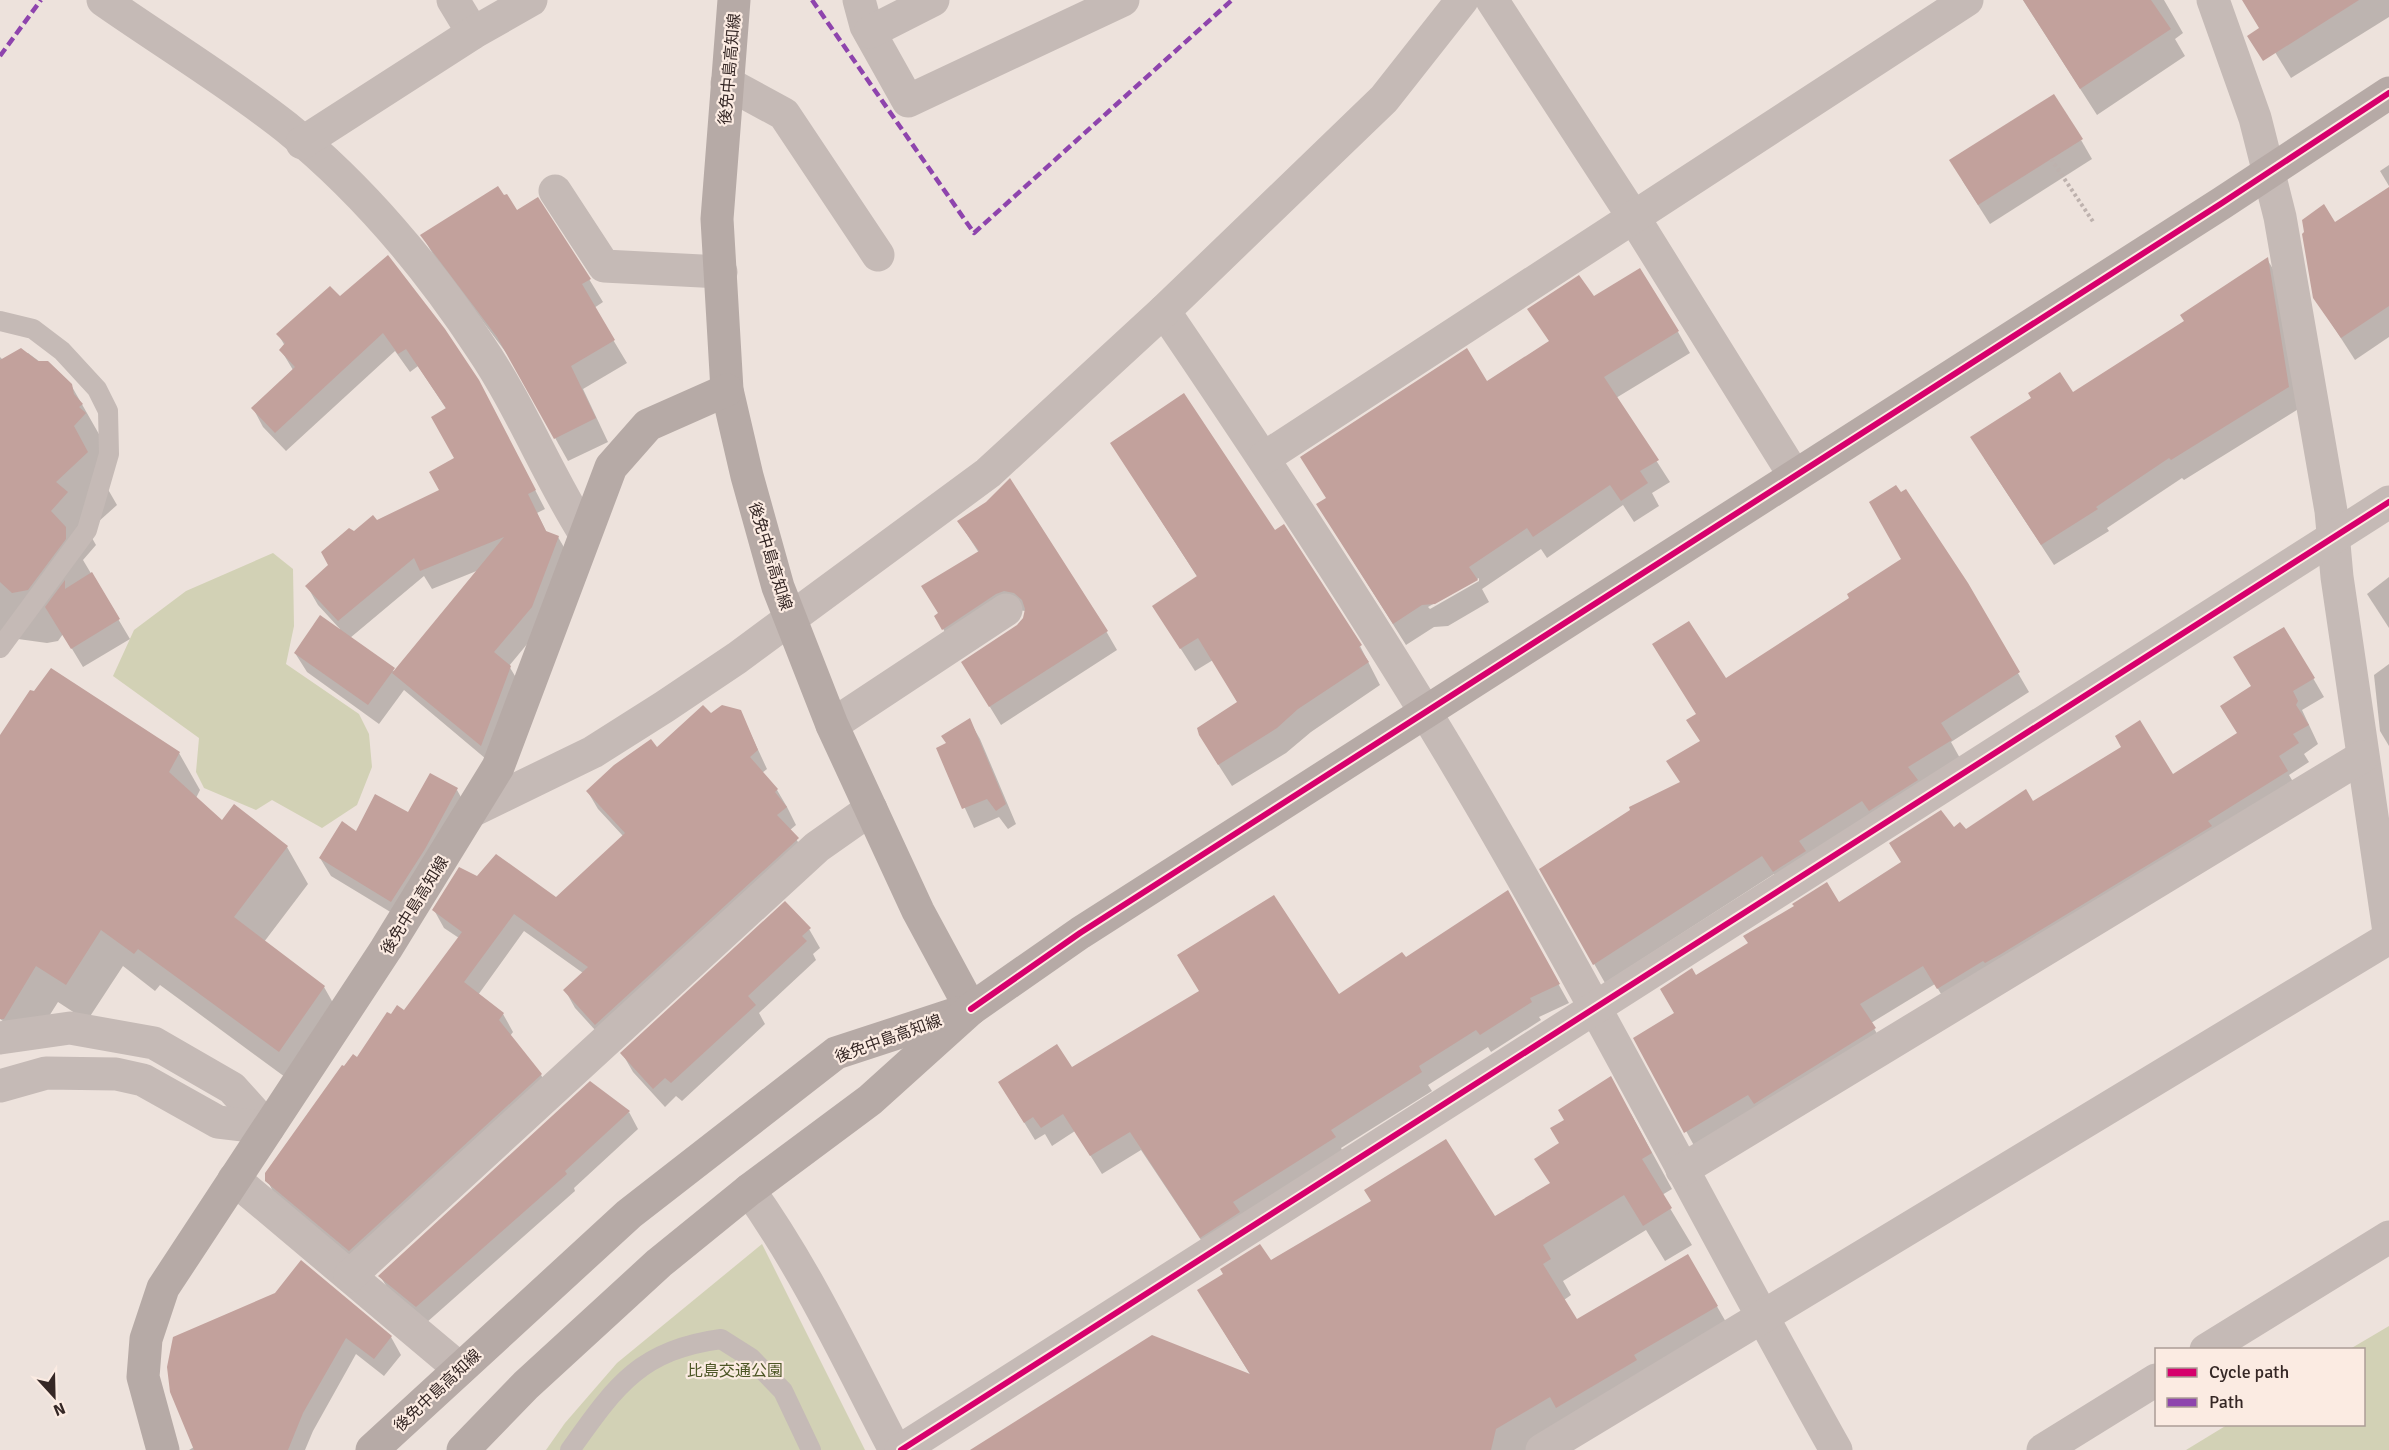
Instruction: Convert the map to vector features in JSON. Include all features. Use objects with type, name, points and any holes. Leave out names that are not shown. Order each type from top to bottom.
[{"type":"main road","name":"後免中島高知線","points":[[734,0],[717,219],[727,390],[747,476],[778,587],[832,724],[918,912],[971,1008]]},
{"type":"main road","points":[[971,1008],[1080,933],[2389,93]]},
{"type":"main road","name":"後免中島高知線","points":[[163,1450],[143,1377],[146,1339],[163,1288],[386,949],[474,810],[498,767],[611,467],[643,429],[727,390]]},
{"type":"main road","name":"後免中島高知線","points":[[463,1450],[526,1384],[650,1271],[749,1190],[870,1100],[971,1008]]},
{"type":"main road","name":"後免中島高知線","points":[[372,1450],[629,1214],[836,1053],[971,1008]]},
{"type":"street","points":[[103,0],[286,128],[376,210],[446,298],[481,348],[512,398],[566,504],[585,534]]},
{"type":"street","points":[[453,0],[473,33]]},
{"type":"street","points":[[302,143],[473,33],[531,0]]},
{"type":"street","points":[[859,0],[870,32],[908,101],[1123,0]]},
{"type":"street","points":[[870,32],[933,0]]},
{"type":"street","points":[[474,810],[592,752],[737,658],[988,473],[1164,312],[1384,99],[1462,0]]},
{"type":"street","points":[[1492,0],[1634,218],[1794,475]]},
{"type":"street","points":[[1264,458],[1967,0]]},
{"type":"street","points":[[2212,0],[2255,118],[2270,171],[2334,537],[2362,757],[2389,932]]},
{"type":"street","points":[[727,83],[784,114],[878,255]]},
{"type":"street","points":[[555,191],[604,266],[721,272]]},
{"type":"street","points":[[1164,312],[1264,458],[1425,712],[1595,1008],[1836,1450]]},
{"type":"street","points":[[901,1450],[2389,502]]},
{"type":"street","points":[[832,724],[1006,610]]},
{"type":"street","points":[[1682,1170],[2362,757]]},
{"type":"street","points":[[350,1276],[817,847],[871,809]]},
{"type":"street","points":[[1542,1450],[2389,938]]},
{"type":"street","points":[[0,1038],[70,1028],[154,1043],[232,1088],[268,1128]]},
{"type":"street","points":[[0,1086],[46,1073],[116,1074],[143,1080],[218,1122],[268,1128]]},
{"type":"street","points":[[234,1179],[460,1369]]},
{"type":"street","points":[[749,1190],[769,1219],[833,1330],[895,1450]]},
{"type":"street","points":[[2209,1348],[2389,1237]]},
{"type":"street","points":[[2043,1450],[2155,1381]]},
{"type":"lane","points":[[0,321],[33,329],[62,351],[97,388],[108,411],[109,454],[87,530],[0,648]]},
{"type":"lane","points":[[570,1450],[608,1397],[626,1378],[653,1358],[691,1343],[721,1339],[751,1358],[783,1391],[811,1450]]},
{"type":"path","points":[[2051,159],[2094,223]]},
{"type":"green space","points":[[273,553],[293,569],[294,626],[286,664],[359,714],[369,734],[372,767],[357,805],[322,828],[272,800],[256,810],[204,788],[196,772],[199,738],[113,676],[134,630],[186,591]]},
{"type":"green space","name":"比島交通公園","points":[[762,1244],[865,1450],[546,1450],[565,1423],[617,1363]]},
{"type":"green space","points":[[2389,1326],[2389,1450],[2186,1450],[2225,1426],[2365,1426],[2365,1348],[2352,1348]]},
{"type":"building","points":[[2023,0],[2151,0],[2171,29],[2080,89]]},
{"type":"building","points":[[2242,0],[2359,0],[2263,61],[2247,36],[2259,28]]},
{"type":"building","points":[[2054,94],[2083,139],[1978,205],[1949,160]]},
{"type":"building","points":[[498,186],[504,195],[507,194],[517,210],[538,197],[591,279],[582,284],[615,340],[571,366],[596,418],[554,439],[497,337],[420,235]]},
{"type":"building","points":[[2389,187],[2389,306],[2341,338],[2313,298],[2302,234],[2304,232],[2302,220],[2324,204],[2335,222]]},
{"type":"building","points":[[388,255],[445,329],[479,380],[536,490],[528,494],[546,531],[559,536],[532,607],[494,652],[511,666],[481,746],[392,673],[504,537],[420,571],[414,558],[338,621],[305,586],[328,565],[321,552],[349,528],[354,531],[373,515],[377,520],[439,490],[429,472],[454,458],[431,417],[446,408],[406,349],[398,354],[383,333],[275,433],[251,408],[295,367],[279,350],[285,343],[276,334],[330,286],[340,296]]},
{"type":"building","points":[[2268,257],[2289,387],[2171,460],[2169,458],[2096,507],[2098,509],[2041,545],[1970,437],[2031,398],[2028,393],[2060,372],[2073,392],[2184,321],[2180,315]]},
{"type":"building","points":[[1640,268],[1679,331],[1604,377],[1659,460],[1640,471],[1648,483],[1621,501],[1610,485],[1533,537],[1527,528],[1469,567],[1478,580],[1435,604],[1422,605],[1393,624],[1316,504],[1326,498],[1300,457],[1467,348],[1487,381],[1549,341],[1527,309],[1579,275],[1594,296]]},
{"type":"building","points":[[21,348],[38,361],[48,361],[72,384],[74,394],[83,404],[79,407],[86,413],[74,426],[88,452],[56,482],[68,492],[51,511],[66,527],[66,539],[28,590],[12,593],[0,582],[0,360]]},
{"type":"building","points":[[1184,393],[1275,530],[1284,524],[1362,645],[1359,647],[1369,662],[1298,709],[1277,728],[1218,765],[1197,728],[1237,702],[1198,638],[1180,649],[1152,606],[1197,576],[1110,443]]},
{"type":"building","points":[[1010,478],[1108,631],[989,707],[961,662],[1017,625],[1023,618],[1025,609],[1022,600],[1014,593],[1004,591],[996,594],[942,630],[934,616],[938,613],[921,586],[979,551],[957,521],[986,502]]},
{"type":"building","points":[[1896,485],[1901,492],[1906,489],[1968,583],[2020,672],[1941,723],[1952,740],[1908,767],[1918,780],[1869,811],[1862,801],[1799,841],[1806,851],[1773,872],[1762,856],[1593,965],[1539,869],[1630,810],[1629,807],[1680,782],[1666,761],[1700,741],[1686,720],[1696,714],[1652,644],[1689,621],[1726,678],[1849,598],[1847,594],[1901,559],[1869,502]]},
{"type":"building","points":[[92,572],[120,619],[71,649],[45,607],[65,580],[65,589]]},
{"type":"building","points":[[320,615],[395,668],[368,705],[294,653]]},
{"type":"building","points":[[2284,627],[2315,678],[2293,691],[2298,701],[2296,705],[2309,725],[2293,734],[2299,743],[2279,756],[2288,771],[2208,821],[2212,826],[2001,954],[1985,963],[1983,961],[1937,989],[1923,966],[1860,1004],[1876,1028],[1754,1104],[1748,1095],[1684,1133],[1633,1038],[1674,1013],[1660,989],[1692,968],[1696,975],[1748,943],[1743,936],[1794,906],[1792,904],[1827,882],[1839,902],[1901,862],[1889,843],[1941,810],[1954,827],[1960,822],[1966,829],[2026,789],[2033,801],[2121,747],[2115,736],[2140,720],[2173,774],[2237,733],[2220,706],[2251,686],[2233,657]]},
{"type":"building","points":[[51,668],[180,752],[169,772],[222,820],[234,804],[288,846],[234,917],[325,986],[279,1052],[138,949],[134,954],[101,930],[66,985],[36,966],[4,1019],[0,1019],[0,735],[30,690],[34,691]]},
{"type":"building","points":[[703,705],[711,713],[722,705],[741,710],[758,750],[750,757],[778,789],[775,792],[787,807],[777,815],[799,838],[595,1025],[563,990],[588,967],[514,914],[464,982],[504,1013],[499,1020],[542,1074],[349,1251],[265,1181],[265,1173],[342,1065],[344,1066],[353,1054],[357,1057],[387,1012],[391,1014],[397,1005],[404,1010],[462,932],[432,910],[459,867],[477,876],[496,854],[556,897],[625,833],[586,791],[614,765],[651,739],[657,747]]},
{"type":"building","points":[[970,718],[1006,804],[996,811],[987,799],[962,809],[936,748],[946,743],[941,736]]},
{"type":"building","points":[[430,773],[458,788],[425,849],[391,902],[319,858],[342,821],[356,831],[375,794],[408,812]]},
{"type":"building","points":[[1508,890],[1560,984],[1530,998],[1532,1002],[1480,1035],[1476,1030],[1419,1066],[1422,1072],[1331,1130],[1336,1137],[1233,1202],[1240,1212],[1200,1238],[1130,1132],[1090,1156],[1063,1114],[1041,1128],[1033,1117],[1024,1123],[998,1082],[1057,1044],[1072,1067],[1199,991],[1177,955],[1274,895],[1339,994],[1402,952],[1406,957]]},
{"type":"building","points":[[785,901],[811,928],[802,936],[807,941],[748,996],[756,1005],[671,1083],[665,1078],[653,1089],[620,1053]]},
{"type":"building","points":[[1611,1076],[1652,1153],[1642,1159],[1672,1208],[1643,1226],[1624,1195],[1543,1245],[1551,1259],[1543,1264],[1577,1319],[1688,1254],[1718,1306],[1634,1355],[1637,1360],[1556,1408],[1550,1397],[1496,1429],[1491,1450],[970,1450],[1152,1335],[1250,1374],[1197,1290],[1223,1274],[1220,1269],[1260,1244],[1271,1260],[1371,1201],[1364,1190],[1446,1139],[1495,1216],[1550,1183],[1534,1159],[1559,1143],[1550,1128],[1564,1120],[1558,1110]]},
{"type":"building","points":[[590,1081],[630,1111],[565,1171],[567,1174],[416,1307],[378,1276]]},
{"type":"building","points":[[301,1260],[392,1336],[374,1359],[346,1338],[303,1413],[288,1450],[194,1450],[170,1392],[167,1367],[173,1337],[275,1293]]},
{"type":"marked path","points":[[0,56],[41,0]]},
{"type":"marked path","points":[[812,0],[974,233],[1232,0]]},
{"type":"cycle path","points":[[971,1009],[1080,933],[2222,203],[2389,93]]},
{"type":"cycle path","points":[[901,1450],[2389,502]]}]
